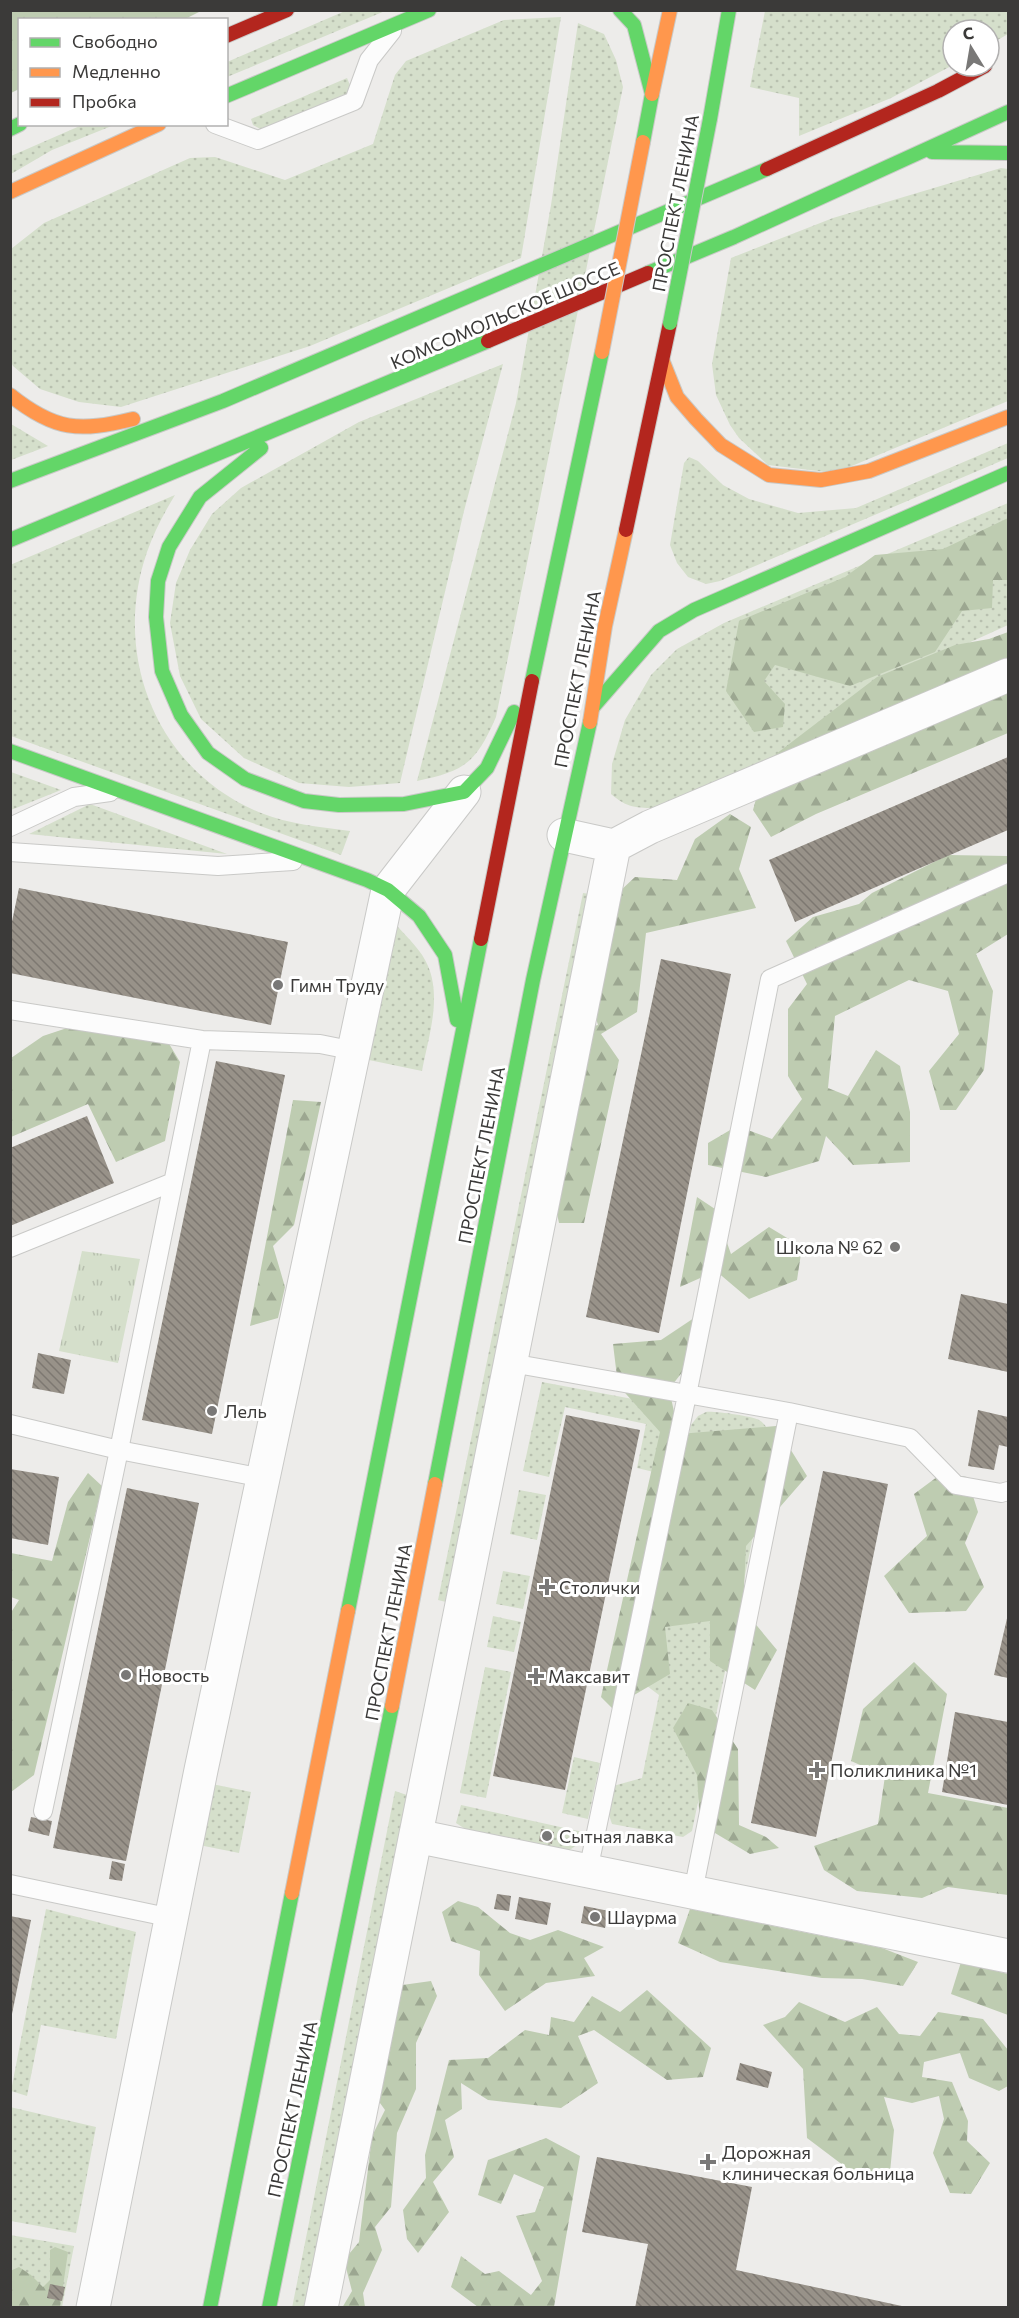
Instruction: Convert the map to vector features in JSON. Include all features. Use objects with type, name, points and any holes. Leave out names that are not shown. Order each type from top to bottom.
[{"type":"main road","points":[[228,35],[287,10]]},
{"type":"main road","points":[[228,95],[429,10]]},
{"type":"main road","points":[[620,10],[634,25],[652,94]]},
{"type":"main road","points":[[210,2307],[534,673],[602,352],[670,10]]},
{"type":"main road","name":"ПРОСПЕКТ ЛЕНИНА","points":[[269,2307],[369,1827],[533,980],[593,707],[604,626],[663,362],[729,10]]},
{"type":"main road","name":"КОМСОМОЛЬСКОЕ ШОССЕ","points":[[10,481],[223,401],[739,182],[962,78]]},
{"type":"main road","name":"КОМСОМОЛЬСКОЕ ШОССЕ","points":[[10,540],[288,426],[735,237],[1008,112]]},
{"type":"main road","points":[[10,192],[154,126]]},
{"type":"main road","points":[[924,152],[1008,153]]},
{"type":"main road","points":[[663,362],[676,397],[702,425],[721,445],[769,475],[821,480],[869,471],[1008,417]]},
{"type":"main road","points":[[10,395],[24,407],[58,423],[91,428],[223,401]]},
{"type":"main road","points":[[288,426],[200,497],[169,547],[158,581],[156,617],[162,670],[181,715],[208,753],[244,779],[304,801],[339,805],[404,804],[464,792],[487,768],[534,673]]},
{"type":"main road","points":[[593,707],[659,631],[694,610],[1008,472]]},
{"type":"main road","points":[[10,751],[368,880],[388,890],[419,916],[445,955],[461,1038]]},
{"type":"street","points":[[564,835],[614,846],[650,828],[1008,675]]},
{"type":"street","points":[[93,2307],[263,1478],[388,890],[464,792]]},
{"type":"street","points":[[321,2307],[614,846]]},
{"type":"street","points":[[416,1836],[1008,1956]]},
{"type":"lane","points":[[220,126],[258,140],[354,101],[369,60],[399,22]]},
{"type":"lane","points":[[10,827],[74,797],[119,790]]},
{"type":"lane","points":[[10,852],[218,866],[309,860]]},
{"type":"lane","points":[[588,1871],[687,1395],[770,979],[1008,873]]},
{"type":"lane","points":[[10,1010],[202,1041],[320,1044],[355,1051]]},
{"type":"lane","points":[[43,1811],[202,1041]]},
{"type":"lane","points":[[10,1248],[173,1182]]},
{"type":"lane","points":[[511,1363],[789,1412],[910,1438],[956,1485],[1001,1493],[1008,1491]]},
{"type":"lane","points":[[693,1892],[789,1412]]},
{"type":"lane","points":[[10,1424],[119,1450],[263,1478]]},
{"type":"lane","points":[[10,1884],[172,1918]]},
{"type":"green space","points":[[11,10],[201,10],[187,18],[18,18],[18,90],[11,93]]},
{"type":"green space","points":[[345,11],[385,11],[228,77],[228,62]]},
{"type":"green space","points":[[765,11],[1008,11],[1008,34],[1001,38],[1001,18],[941,18],[941,71],[891,98],[799,136],[799,98],[750,87]]},
{"type":"green space","points":[[561,17],[521,258],[310,346],[121,407],[79,402],[40,389],[13,366],[11,362],[11,249],[44,223],[190,158],[215,157],[285,180],[373,144],[395,75],[406,61],[504,20]]},
{"type":"green space","points":[[578,23],[604,34],[616,60],[623,87],[496,717],[482,745],[467,762],[447,773],[417,781],[516,403],[551,205]]},
{"type":"green space","points":[[347,78],[350,85],[347,96],[262,130],[253,125],[251,119]]},
{"type":"green space","points":[[80,126],[112,126],[52,150],[11,174],[11,156]]},
{"type":"green space","points":[[1001,168],[1008,169],[1008,401],[835,473],[768,465],[739,438],[730,425],[716,395],[712,364],[731,258],[833,218]]},
{"type":"green space","points":[[503,364],[464,511],[400,783],[349,787],[299,783],[244,758],[201,719],[180,676],[170,623],[176,583],[190,550],[212,514],[241,488],[359,422]]},
{"type":"green space","points":[[11,424],[48,446],[11,460]]},
{"type":"green space","points":[[1008,443],[1008,458],[720,581],[706,584],[688,577],[677,563],[670,545],[684,463],[689,457],[698,461],[723,485],[749,499],[798,513],[856,508]]},
{"type":"green space","points":[[175,495],[147,552],[137,591],[135,631],[140,669],[152,706],[170,739],[194,769],[225,794],[261,813],[282,820],[350,831],[341,855],[11,736],[10,565]]},
{"type":"green space","points":[[1008,503],[1008,625],[953,650],[948,684],[658,808],[632,806],[611,794],[612,764],[625,720],[651,675],[677,649],[724,623]]},
{"type":"green space","points":[[1008,518],[1008,580],[993,580],[992,608],[962,611],[935,652],[850,686],[775,665],[764,681],[785,704],[783,727],[754,732],[726,691],[739,621],[845,577],[875,555],[943,549]]},
{"type":"green space","points":[[1008,632],[1008,733],[816,814],[771,837],[753,810],[762,777],[776,754],[877,677],[955,645],[989,639]]},
{"type":"green space","points":[[11,772],[61,790],[11,810]]},
{"type":"green space","points":[[90,804],[227,854],[29,834]]},
{"type":"green space","points":[[730,814],[751,827],[739,869],[756,908],[646,933],[637,1012],[601,1034],[619,1060],[584,1223],[559,1223],[542,1143],[570,1031],[598,1025],[588,993],[586,923],[635,877],[677,880],[695,839]]},
{"type":"green space","points":[[948,855],[1008,856],[1008,934],[976,954],[993,991],[984,1070],[956,1110],[940,1110],[929,1071],[959,1034],[948,991],[909,980],[835,1016],[828,1088],[848,1096],[876,1050],[900,1066],[910,1112],[910,1162],[853,1165],[826,1136],[819,1161],[766,1177],[708,1165],[708,1143],[737,1126],[772,1139],[802,1099],[788,1076],[788,1009],[807,984],[786,941],[813,917],[859,904],[872,893]]},
{"type":"green space","points":[[583,893],[590,894],[454,1604],[438,1600]]},
{"type":"green space","points":[[397,926],[422,955],[432,979],[434,1005],[422,1071],[369,1060]]},
{"type":"green space","points":[[73,1026],[168,1042],[180,1062],[165,1141],[116,1162],[88,1104],[11,1137],[11,1058],[43,1036]]},
{"type":"green space","points":[[293,1100],[321,1102],[294,1225],[273,1246],[285,1287],[278,1318],[250,1326]]},
{"type":"green space","points":[[697,1197],[715,1209],[731,1254],[769,1227],[802,1247],[797,1280],[749,1299],[716,1271],[680,1287]]},
{"type":"green space","points":[[82,1251],[140,1259],[118,1363],[59,1351]]},
{"type":"green space","points":[[694,1318],[695,1356],[669,1389],[679,1434],[776,1426],[807,1476],[746,1546],[743,1609],[777,1650],[755,1690],[710,1661],[710,1621],[665,1627],[670,1674],[612,1708],[601,1697],[660,1432],[618,1385],[613,1344],[661,1340]]},
{"type":"green space","points":[[542,1382],[670,1406],[658,1473],[637,1468],[646,1424],[565,1407],[549,1477],[523,1471]]},
{"type":"green space","points":[[706,1412],[733,1414],[759,1420],[766,1426],[773,1440],[692,1831],[683,1837],[612,1824],[608,1812],[613,1786],[642,1778],[659,1695],[639,1680],[691,1425],[698,1416]]},
{"type":"green space","points":[[88,1473],[102,1486],[34,1775],[11,1792],[10,1614],[19,1600],[11,1597],[11,1553],[52,1561],[68,1502]]},
{"type":"green space","points":[[941,1474],[967,1477],[978,1512],[965,1543],[984,1587],[966,1611],[909,1613],[884,1576],[927,1536],[914,1494]]},
{"type":"green space","points":[[519,1490],[546,1495],[537,1540],[510,1534]]},
{"type":"green space","points":[[503,1571],[530,1576],[523,1609],[496,1604]]},
{"type":"green space","points":[[493,1616],[521,1622],[514,1652],[487,1647]]},
{"type":"green space","points":[[914,1662],[947,1694],[928,1793],[1008,1808],[1008,1895],[948,1887],[922,1898],[857,1891],[824,1870],[814,1846],[878,1824],[885,1776],[851,1761],[863,1709]]},
{"type":"green space","points":[[485,1667],[511,1672],[486,1798],[460,1793]]},
{"type":"green space","points":[[688,1703],[712,1710],[738,1749],[739,1825],[766,1837],[779,1848],[750,1854],[700,1824],[697,1775],[673,1728]]},
{"type":"green space","points":[[574,1757],[600,1763],[588,1819],[562,1813]]},
{"type":"green space","points":[[212,1784],[251,1792],[239,1853],[199,1845]]},
{"type":"green space","points":[[395,1791],[410,1796],[308,2307],[292,2308]]},
{"type":"green space","points":[[461,1805],[583,1832],[577,1845],[568,1851],[473,1834],[456,1823]]},
{"type":"green space","points":[[458,1901],[478,1907],[510,1933],[530,1940],[558,1930],[604,1947],[584,1958],[595,1976],[546,1983],[505,2011],[479,1975],[480,1951],[451,1941],[442,1912]]},
{"type":"green space","points":[[46,1909],[136,1932],[116,2039],[41,2025],[27,2096],[11,2091]]},
{"type":"green space","points":[[690,1909],[882,1948],[918,1962],[903,1986],[862,1979],[822,1978],[720,1962],[678,1943]]},
{"type":"green space","points":[[961,1962],[1008,1974],[1008,2015],[951,1994]]},
{"type":"green space","points":[[431,1981],[437,1996],[416,2043],[416,2089],[397,2133],[391,2207],[375,2227],[382,2250],[363,2293],[365,2307],[342,2308],[352,2291],[344,2260],[359,2242],[372,2136],[385,2110],[370,2089],[388,1987]]},
{"type":"green space","points":[[647,1990],[711,2048],[703,2077],[667,2080],[594,2030],[578,2036],[598,2083],[561,2108],[488,2100],[461,2083],[462,2109],[445,2120],[454,2157],[433,2182],[449,2212],[418,2253],[407,2239],[403,2210],[426,2178],[425,2155],[449,2060],[488,2058],[525,2030],[549,2035],[551,2017],[574,2022],[592,1996],[620,2012]]},
{"type":"green space","points":[[799,2002],[845,2022],[877,2007],[899,2034],[920,2036],[938,2012],[983,2019],[1008,2050],[1008,2086],[999,2091],[969,2078],[960,2053],[924,2062],[922,2077],[952,2082],[968,2121],[967,2141],[990,2163],[971,2194],[950,2193],[933,2153],[944,2119],[939,2096],[912,2103],[884,2097],[894,2130],[889,2183],[856,2175],[807,2138],[803,2069],[763,2025],[785,2017]]},
{"type":"green space","points":[[10,2107],[96,2127],[76,2233],[11,2221]]},
{"type":"green space","points":[[546,2138],[580,2156],[554,2307],[478,2307],[451,2287],[461,2256],[485,2274],[499,2271],[531,2295],[542,2281],[516,2216],[535,2212],[544,2187],[514,2174],[501,2204],[478,2195],[488,2160]]},
{"type":"green space","points":[[10,2235],[74,2246],[62,2307],[11,2307]]},
{"type":"green space","points":[[55,2247],[68,2252],[60,2307],[11,2307],[10,2271],[19,2267],[43,2287],[50,2280],[50,2250]]},
{"type":"building","points":[[1008,757],[1008,830],[795,922],[769,860]]},
{"type":"building","points":[[19,888],[288,942],[271,1025],[10,973],[10,931]]},
{"type":"building","points":[[661,959],[731,974],[659,1333],[586,1317]]},
{"type":"building","points":[[216,1061],[285,1075],[212,1434],[142,1420]]},
{"type":"building","points":[[87,1116],[114,1183],[10,1226],[10,1148]]},
{"type":"building","points":[[961,1294],[1008,1304],[1008,1372],[948,1359]]},
{"type":"building","points":[[38,1353],[71,1360],[64,1394],[32,1388]]},
{"type":"building","points":[[978,1410],[1008,1417],[1008,1447],[999,1445],[994,1470],[968,1466]]},
{"type":"building","points":[[566,1415],[640,1430],[565,1790],[493,1776]]},
{"type":"building","points":[[10,1469],[59,1477],[48,1545],[10,1538]]},
{"type":"building","points":[[823,1471],[888,1484],[816,1837],[751,1823]]},
{"type":"building","name":"Новость","points":[[127,1488],[199,1503],[126,1861],[53,1848]]},
{"type":"building","points":[[1008,1614],[1008,1678],[994,1675]]},
{"type":"building","points":[[955,1712],[1008,1722],[1008,1805],[942,1792]]},
{"type":"building","points":[[31,1817],[52,1821],[49,1836],[28,1831]]},
{"type":"building","name":"Сытная лавка","points":[[541,1829],[554,1832],[552,1844],[539,1841]]},
{"type":"building","points":[[112,1861],[125,1864],[122,1881],[109,1879]]},
{"type":"building","points":[[497,1894],[511,1896],[509,1911],[494,1909]]},
{"type":"building","points":[[519,1897],[551,1903],[547,1925],[515,1919]]},
{"type":"building","name":"Шаурма","points":[[584,1906],[609,1911],[605,1928],[581,1923]]},
{"type":"building","points":[[10,1916],[31,1920],[12,2014],[10,2014]]},
{"type":"building","points":[[740,2063],[772,2072],[768,2088],[736,2080]]},
{"type":"building","points":[[597,2157],[752,2187],[736,2270],[911,2308],[635,2308],[648,2244],[582,2232]]},
{"type":"building","points":[[50,2284],[65,2287],[62,2301],[47,2298]]},
{"type":"traffic: fast","points":[[228,95],[429,10]]},
{"type":"traffic: fast","points":[[620,10],[634,25],[652,94],[643,142]]},
{"type":"traffic: fast","points":[[710,119],[729,10]]},
{"type":"traffic: fast","points":[[648,273],[734,237],[1008,112]]},
{"type":"traffic: fast","points":[[670,323],[710,119]]},
{"type":"traffic: fast","points":[[10,129],[18,125]]},
{"type":"traffic: fast","points":[[932,152],[1008,153]]},
{"type":"traffic: fast","points":[[10,481],[223,401],[767,169]]},
{"type":"traffic: fast","points":[[10,540],[488,341]]},
{"type":"traffic: fast","points":[[532,681],[602,352]]},
{"type":"traffic: fast","points":[[261,448],[200,497],[169,547],[158,581],[156,617],[162,671],[181,715],[208,753],[245,779],[304,801],[339,805],[404,804],[464,792],[487,768],[514,712]]},
{"type":"traffic: fast","points":[[593,707],[659,631],[694,610],[1008,473]]},
{"type":"traffic: fast","points":[[435,1484],[533,980],[590,722]]},
{"type":"traffic: fast","points":[[10,751],[367,880],[388,890],[419,916],[445,955],[457,1020]]},
{"type":"traffic: fast","points":[[348,1611],[481,939]]},
{"type":"traffic: fast","points":[[269,2308],[392,1706]]},
{"type":"traffic: fast","points":[[210,2308],[292,1893]]},
{"type":"traffic: slow","points":[[652,94],[670,10]]},
{"type":"traffic: slow","points":[[10,192],[155,126]]},
{"type":"traffic: slow","points":[[602,352],[643,142]]},
{"type":"traffic: slow","points":[[663,362],[677,397],[696,419],[721,445],[769,475],[821,480],[869,471],[1008,417]]},
{"type":"traffic: slow","points":[[10,395],[41,416],[68,425],[97,426],[133,419]]},
{"type":"traffic: slow","points":[[590,722],[605,626],[626,530]]},
{"type":"traffic: slow","points":[[392,1706],[435,1484]]},
{"type":"traffic: slow","points":[[292,1893],[348,1611]]},
{"type":"traffic: jam","points":[[228,35],[287,10]]},
{"type":"traffic: jam","points":[[767,169],[962,78]]},
{"type":"traffic: jam","points":[[488,341],[648,273]]},
{"type":"traffic: jam","points":[[626,530],[670,323]]},
{"type":"traffic: jam","points":[[481,939],[532,681]]},
{"type":"place","name":"Гимн Труду","points":[[278,985]]},
{"type":"place","name":"Школа № 62","points":[[895,1247]]},
{"type":"place","name":"Лель","points":[[212,1411]]},
{"type":"place","name":"Столички","points":[[547,1587]]},
{"type":"place","name":"Новость","points":[[126,1675]]},
{"type":"place","name":"Максавит","points":[[536,1676]]},
{"type":"place","name":"Поликлиника №1","points":[[817,1770]]},
{"type":"place","name":"Сытная лавка","points":[[547,1836]]},
{"type":"place","name":"Шаурма","points":[[595,1917]]},
{"type":"place","name":"Дорожная клиническая больница","points":[[708,2162]]}]
